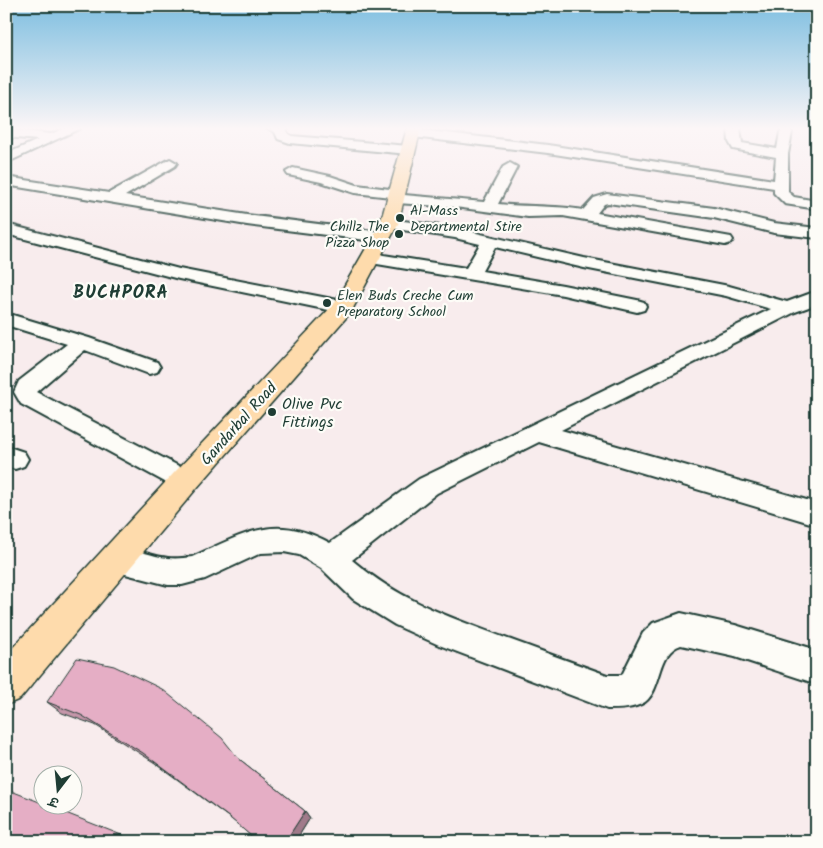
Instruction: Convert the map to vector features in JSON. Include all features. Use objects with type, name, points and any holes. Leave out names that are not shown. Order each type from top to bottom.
[{"type":"main road","name":"Gandarbal Road","points":[[6,685],[185,481],[343,307],[387,222],[403,168]]},
{"type":"street","points":[[112,198],[162,168]]},
{"type":"street","points":[[489,207],[510,168]]},
{"type":"street","points":[[678,168],[780,185]]},
{"type":"street","points":[[781,168],[781,193],[786,199],[817,205]]},
{"type":"street","points":[[293,172],[325,179],[347,187],[387,222],[471,274],[563,290],[637,306]]},
{"type":"street","points":[[6,181],[247,220],[387,222],[455,233],[584,263],[729,291],[788,308]]},
{"type":"street","points":[[587,215],[599,201],[607,198],[714,213],[774,228],[817,233]]},
{"type":"street","points":[[387,222],[489,207],[528,212],[554,211],[587,215],[726,240]]},
{"type":"street","points":[[6,229],[73,248],[179,274],[343,307]]},
{"type":"street","points":[[471,274],[490,241]]},
{"type":"street","points":[[331,559],[428,486],[788,308],[817,297]]},
{"type":"street","points":[[6,319],[82,342],[149,367]]},
{"type":"street","points":[[82,342],[28,386],[26,392],[29,398],[185,481]]},
{"type":"street","points":[[536,432],[817,514]]},
{"type":"street","points":[[116,560],[168,572],[182,572],[194,570],[259,541],[284,540],[305,544],[331,559],[364,589],[406,614],[439,629],[608,692],[622,692],[633,689],[640,679],[655,645],[664,634],[680,629],[735,641],[817,667]]},
{"type":"building","points":[[77,658],[114,666],[162,689],[222,738],[238,758],[305,811],[285,842],[258,842],[230,818],[143,753],[81,715],[47,702]]},
{"type":"building","points":[[6,789],[32,799],[32,816],[73,816],[139,842],[6,842]]},
{"type":"place","name":"Al-Mass Departmental Stire","points":[[400,218]]},
{"type":"place","name":"Chillz The Pizza Shop","points":[[399,234]]},
{"type":"place","name":"Elen Buds Creche Cum Preparatory School","points":[[327,303]]},
{"type":"place","name":"Olive Pvc Fittings","points":[[272,412]]},
{"type":"district","name":"BUCHPORA","points":[[121,292]]}]
